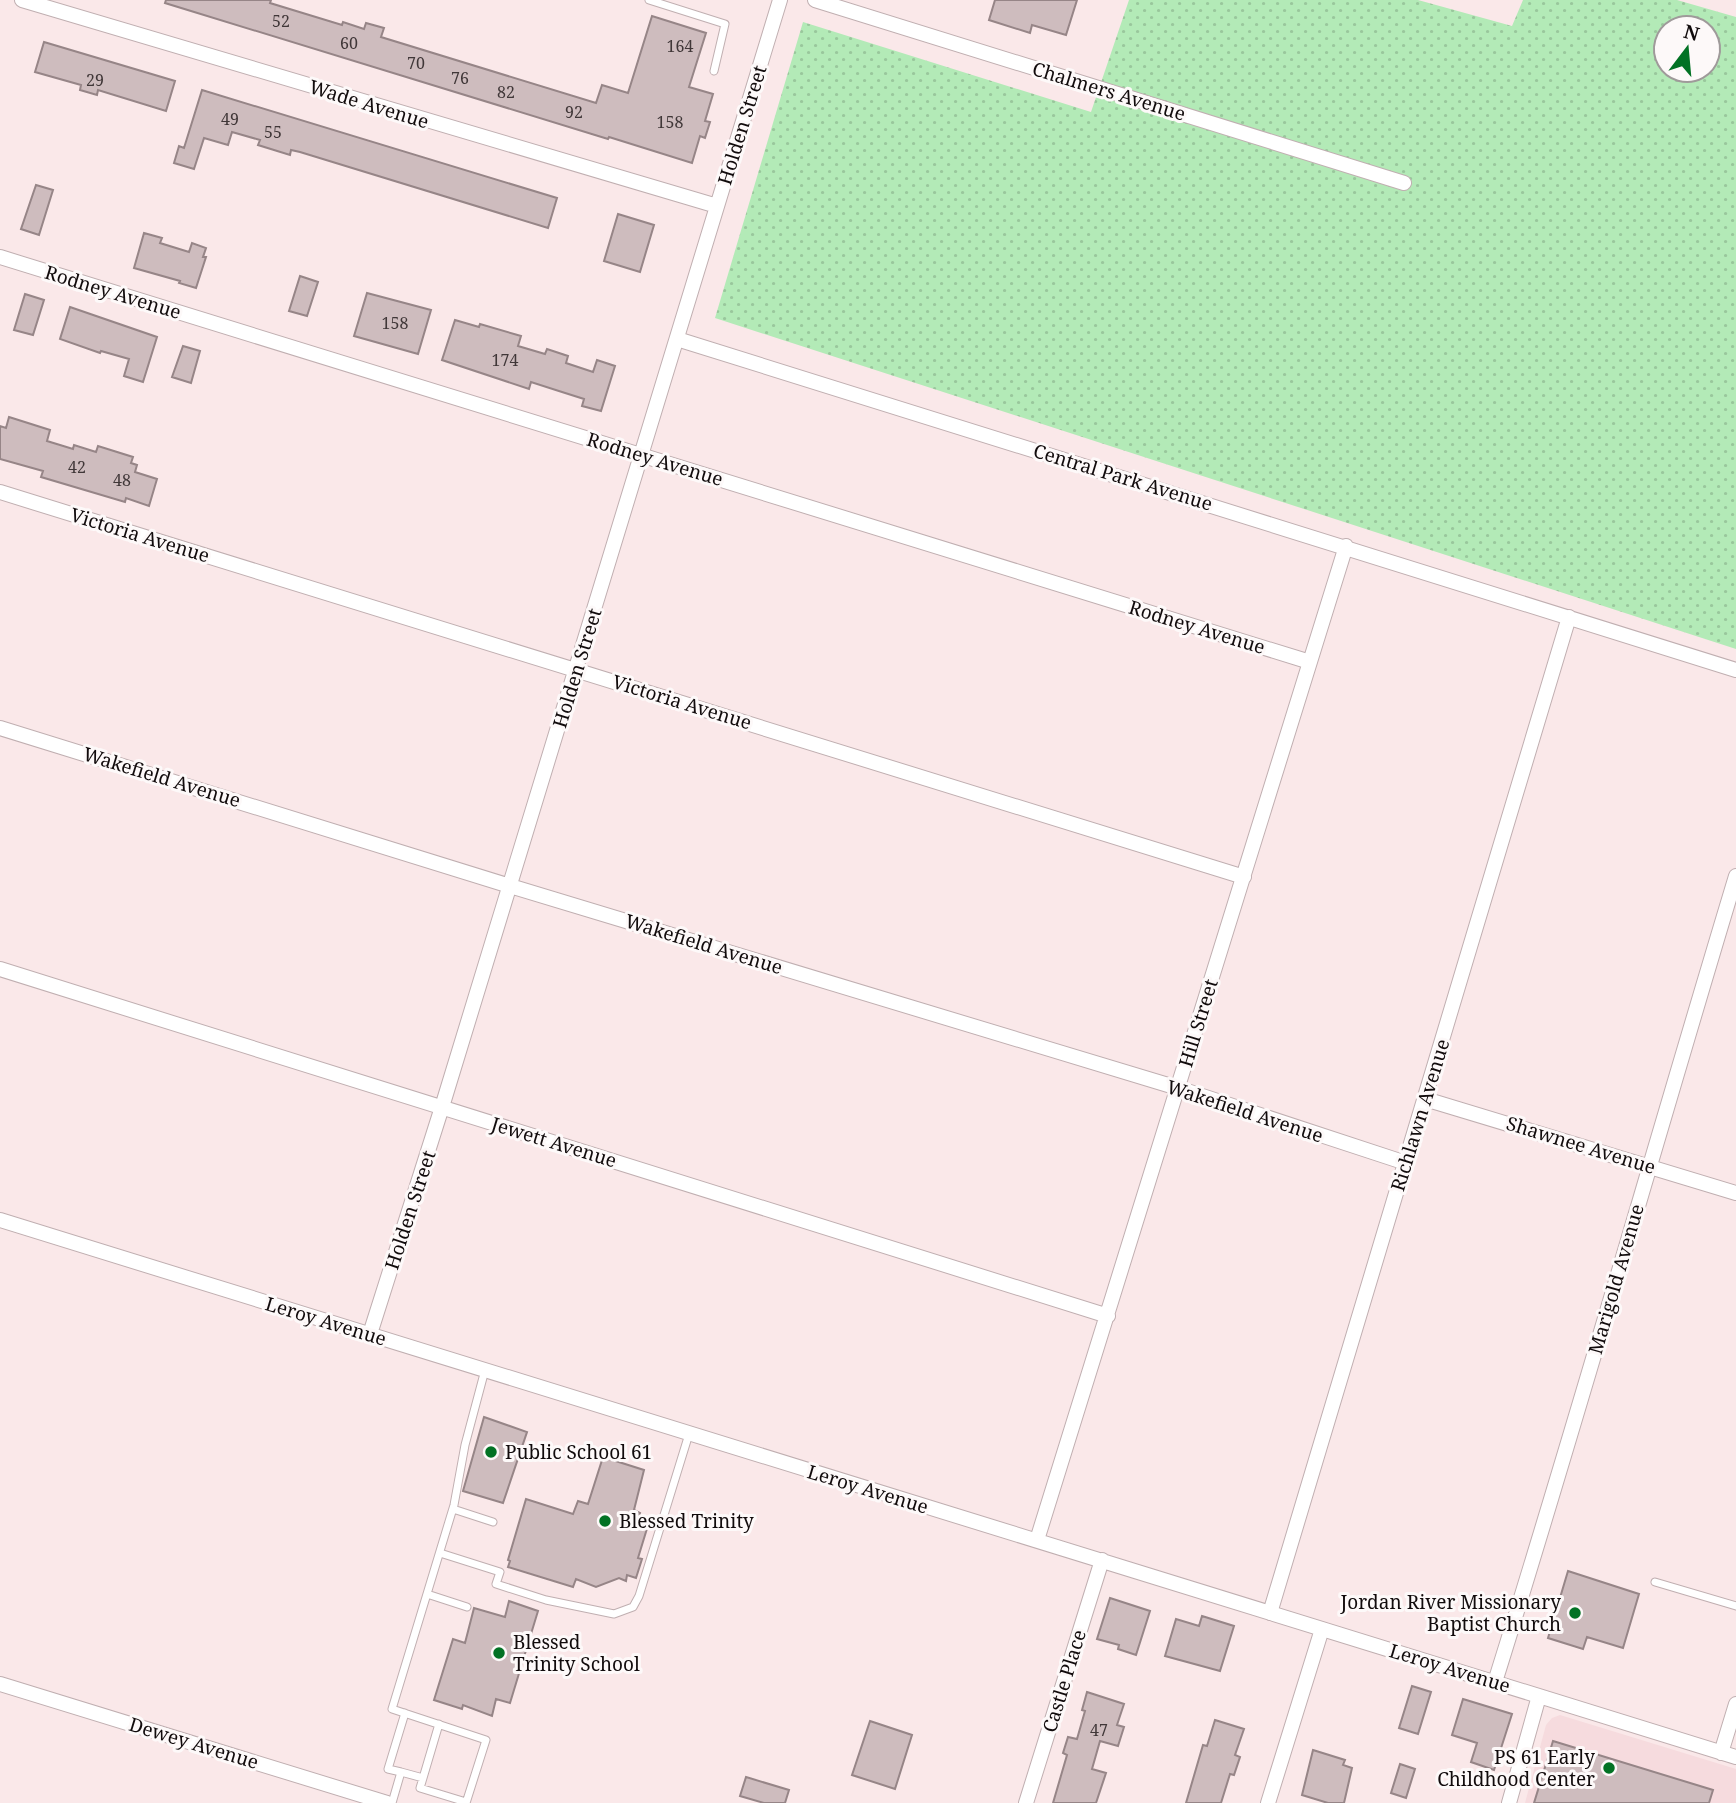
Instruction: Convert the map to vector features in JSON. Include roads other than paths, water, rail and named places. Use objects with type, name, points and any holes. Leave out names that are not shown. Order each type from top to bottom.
[{"type":"street","name":"Wade Avenue","points":[[22,0],[717,206]]},
{"type":"street","name":"Holden Street","points":[[370,1334],[510,886],[780,0]]},
{"type":"street","name":"Chalmers Avenue","points":[[815,0],[1404,183]]},
{"type":"street","name":"Rodney Avenue","points":[[0,257],[1310,662]]},
{"type":"street","name":"Central Park Avenue","points":[[677,339],[1736,670]]},
{"type":"street","name":"Victoria Avenue","points":[[0,492],[1244,877]]},
{"type":"street","name":"Hill Street","points":[[1037,1540],[1346,546]]},
{"type":"street","name":"Richlawn Avenue","points":[[1270,1613],[1569,617]]},
{"type":"street","name":"Wakefield Avenue","points":[[0,728],[1178,1088],[1406,1163]]},
{"type":"street","name":"Marigold Avenue","points":[[1495,1682],[1582,1401],[1648,1166],[1736,876]]},
{"type":"street","name":"Jewett Avenue","points":[[0,969],[1108,1316]]},
{"type":"street","name":"Shawnee Avenue","points":[[1425,1099],[1736,1193]]},
{"type":"street","name":"Leroy Avenue","points":[[0,1220],[1736,1757]]},
{"type":"street","name":"Castle Place","points":[[1026,1803],[1102,1560]]},
{"type":"street","points":[[1268,1803],[1322,1629]]},
{"type":"street","name":"Dewey Avenue","points":[[0,1684],[390,1803]]},
{"type":"street","points":[[1509,1803],[1539,1696]]},
{"type":"street","points":[[1721,1753],[1736,1704]]},
{"type":"lane","points":[[649,0],[725,24],[713,71]]},
{"type":"lane","points":[[439,1724],[420,1788],[466,1803],[486,1740],[439,1724],[391,1709],[453,1509],[465,1445],[485,1370]]},
{"type":"lane","points":[[440,1553],[500,1572],[496,1584],[545,1600],[614,1614],[633,1607],[639,1596],[689,1434]]},
{"type":"lane","points":[[453,1509],[493,1522]]},
{"type":"lane","points":[[1655,1582],[1736,1606]]},
{"type":"lane","points":[[427,1594],[467,1607]]},
{"type":"lane","points":[[405,1713],[388,1769],[423,1779]]},
{"type":"lane","points":[[390,1803],[401,1772]]},
{"type":"place","name":"Public School 61","points":[[491,1452]]},
{"type":"place","name":"Blessed Trinity","points":[[605,1521]]},
{"type":"place","name":"Jordan River Missionary Baptist Church","points":[[1575,1613]]},
{"type":"place","name":"Blessed Trinity School","points":[[499,1653]]},
{"type":"place","name":"PS 61 Early Childhood Center","points":[[1609,1768]]}]
